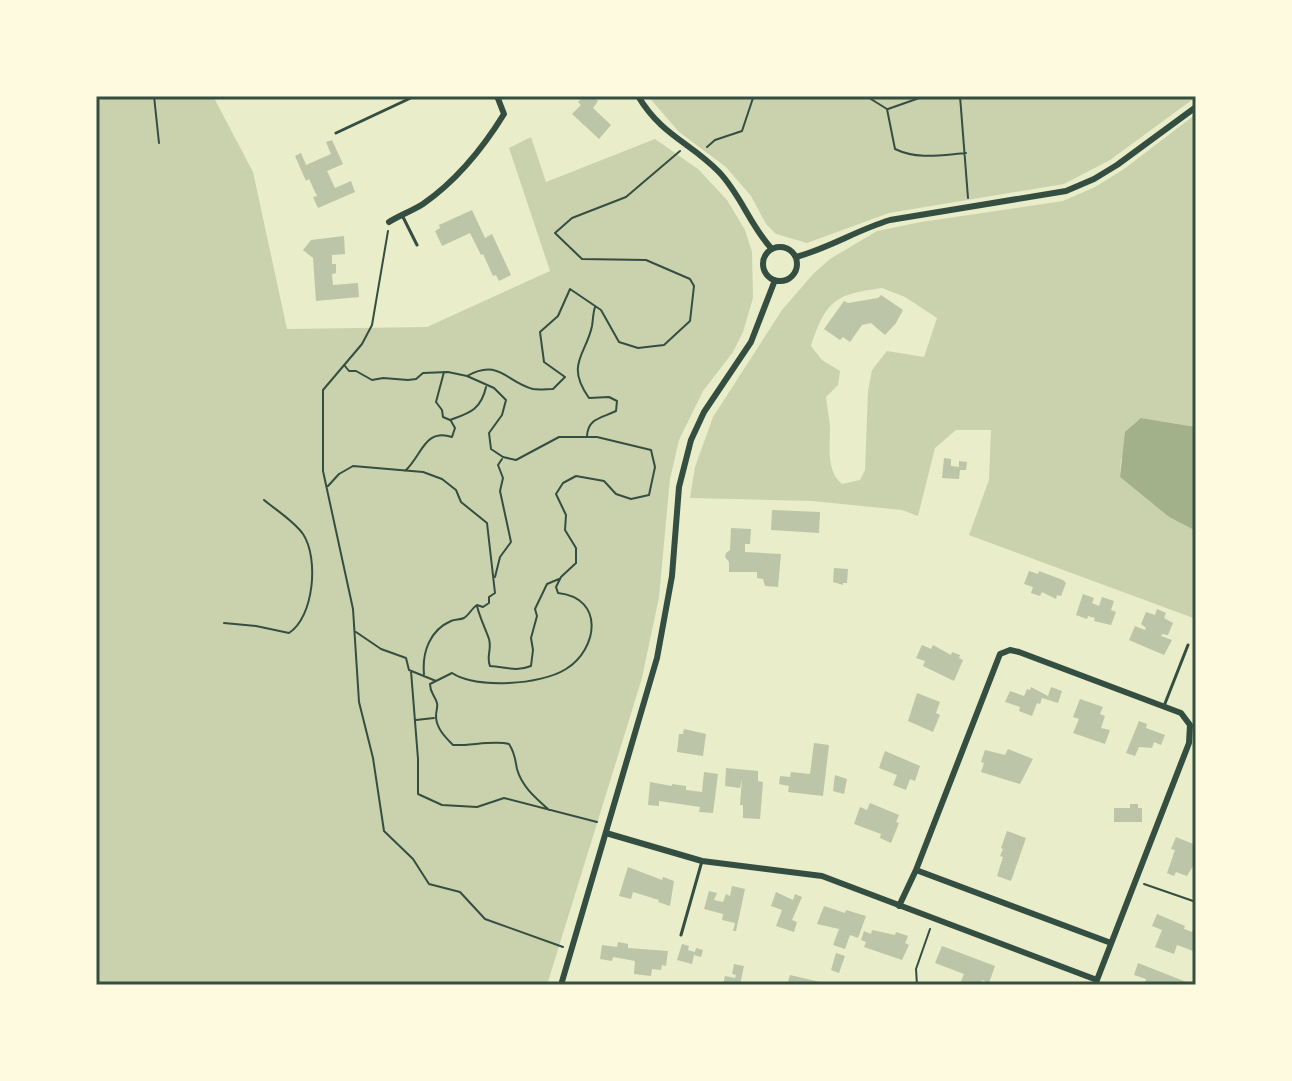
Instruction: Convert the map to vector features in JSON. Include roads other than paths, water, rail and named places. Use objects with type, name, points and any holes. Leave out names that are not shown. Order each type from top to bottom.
[{"type":"street","points":[[389,222],[419,207],[441,191],[488,140],[504,114],[497,96]]},
{"type":"street","points":[[638,96],[659,125],[718,171],[742,200],[772,249]]},
{"type":"street","points":[[796,257],[821,250],[864,228],[890,220],[1066,191],[1094,179],[1196,107]]},
{"type":"street","points":[[788,248],[796,257],[797,268],[791,277],[775,280],[767,275],[763,266],[764,257],[772,249],[788,248]]},
{"type":"street","points":[[561,985],[657,658],[672,576],[679,487],[691,440],[704,412],[751,342],[775,280]]},
{"type":"street","points":[[606,833],[702,861],[806,873],[1096,982],[1189,743],[1190,725],[1181,713],[1164,706],[1019,652],[1010,650],[1000,654],[899,906]]},
{"type":"street","points":[[916,870],[1111,943]]},
{"type":"lane","points":[[336,133],[415,96]]},
{"type":"lane","points":[[401,214],[417,245]]},
{"type":"lane","points":[[1164,706],[1188,645]]},
{"type":"lane","points":[[681,935],[702,861]]}]
